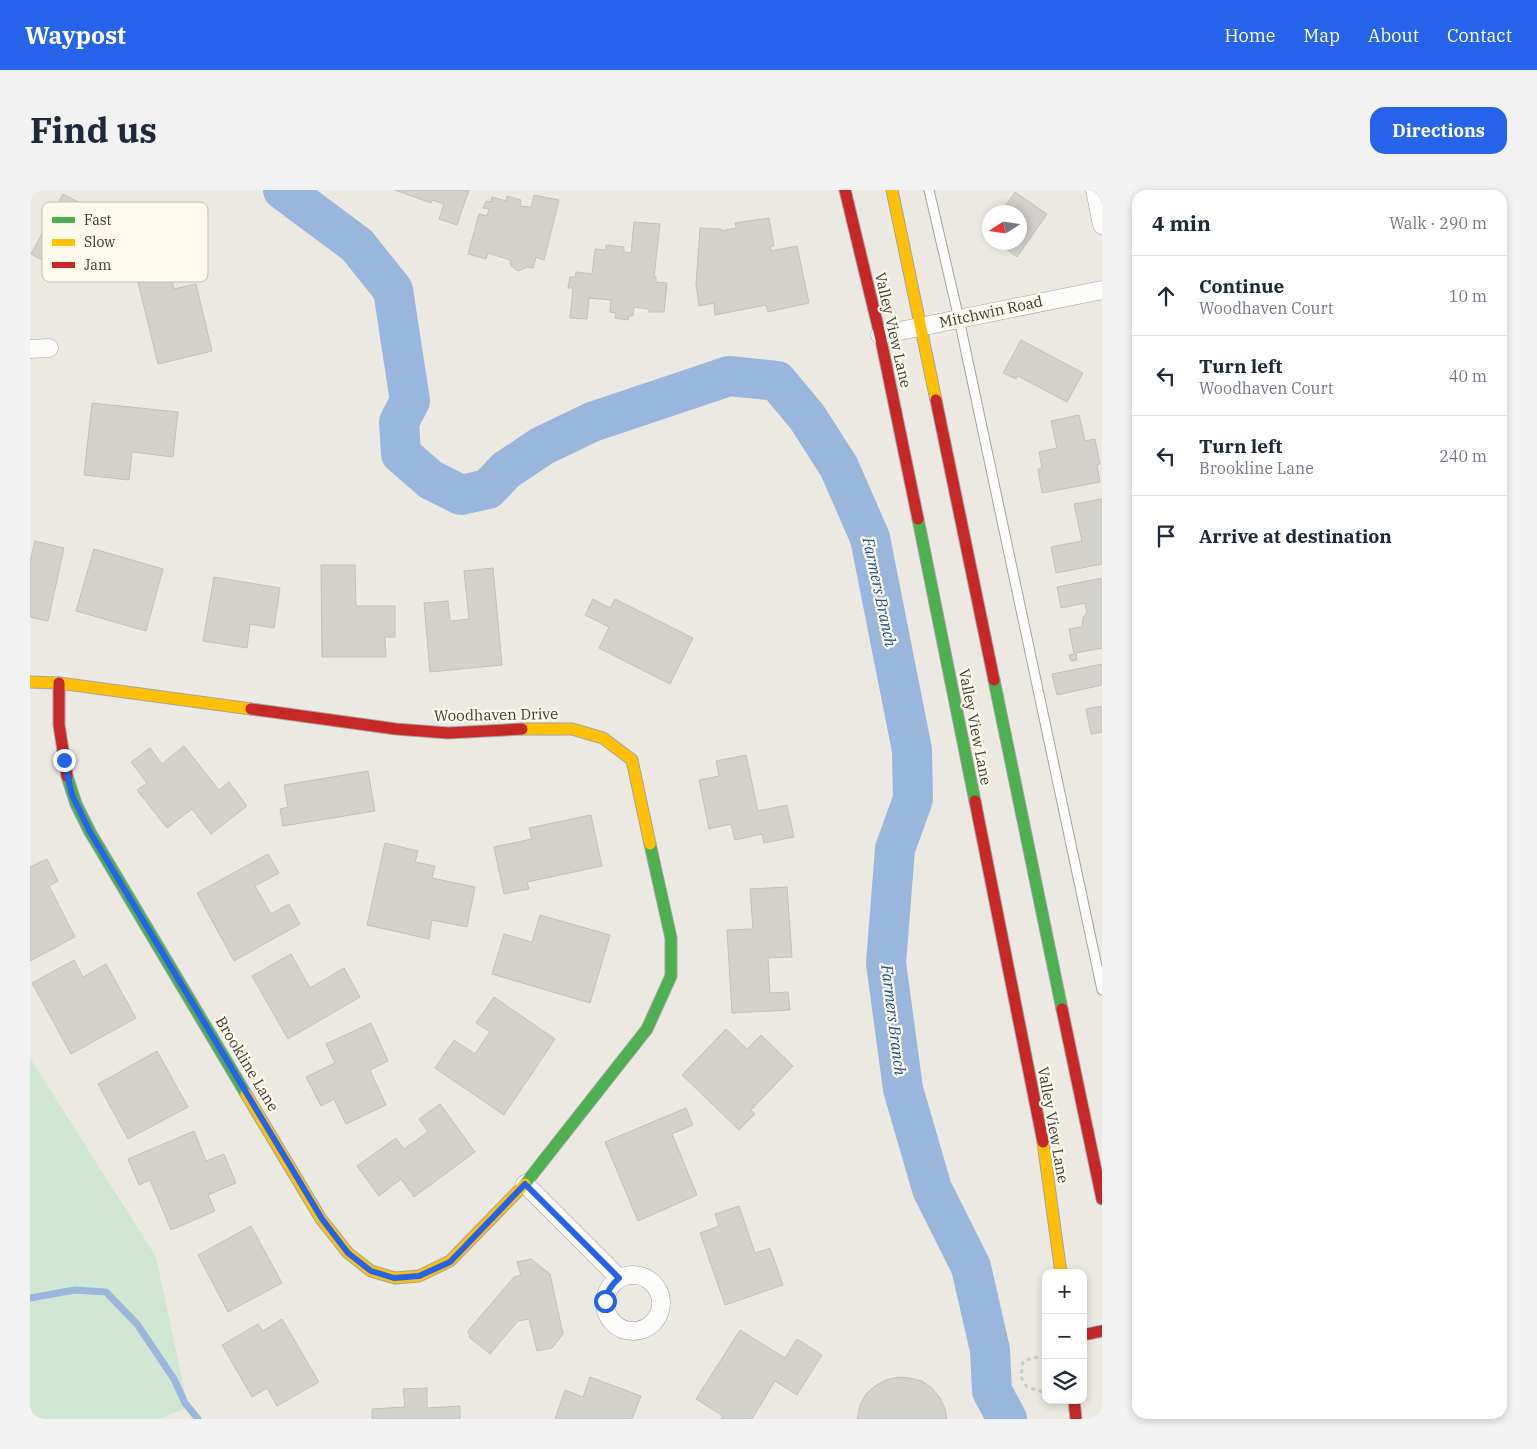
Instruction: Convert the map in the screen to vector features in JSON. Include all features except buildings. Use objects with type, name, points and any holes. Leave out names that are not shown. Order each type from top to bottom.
[{"type":"main road","name":"Valley View Lane","points":[[845,190],[880,335],[1043,1141],[1060,1269]]},
{"type":"main road","name":"Valley View Lane","points":[[892,190],[1102,1199]]},
{"type":"main road","name":"Woodhaven Drive","points":[[30,682],[59,683],[396,729],[448,733],[536,728],[572,730],[602,738],[632,760],[671,938],[671,976],[646,1029],[617,1069],[525,1184]]},
{"type":"main road","name":"Brookline Lane","points":[[59,683],[58,720],[72,795],[87,824],[316,1211],[348,1253],[371,1271],[394,1278],[419,1276],[450,1262],[525,1184]]},
{"type":"main road","points":[[1087,1334],[1102,1331]]},
{"type":"main road","points":[[1074,1404],[1076,1419]]},
{"type":"street","points":[[1095,190],[1102,225]]},
{"type":"street","name":"Mitchwin Road","points":[[880,335],[1102,290]]},
{"type":"street","points":[[30,349],[49,348]]},
{"type":"street","points":[[525,1184],[619,1278]]},
{"type":"lane","points":[[929,190],[959,319],[1102,990]]},
{"type":"path","points":[[1042,1356],[1023,1361],[1021,1377],[1027,1387],[1042,1392]]},
{"type":"green space","points":[[30,1058],[156,1257],[188,1407],[160,1419],[30,1419]]},
{"type":"waterway","name":"Farmers Branch","points":[[283,190],[357,245],[393,290],[410,401],[399,422],[401,454],[431,480],[461,495],[488,489],[506,470],[542,446],[592,422],[729,376],[777,381],[807,417],[839,467],[870,538],[912,750],[913,799],[895,849],[886,963],[903,1089],[932,1189],[971,1267],[990,1350],[992,1391],[1007,1419]]},
{"type":"waterway","points":[[30,1298],[75,1290],[106,1292],[137,1324],[174,1379],[185,1403],[198,1419]]},
{"type":"traffic: fast","points":[[918,519],[975,801]]},
{"type":"traffic: fast","points":[[994,680],[1062,1009]]},
{"type":"traffic: fast","points":[[67,776],[76,804],[90,832],[246,1094]]},
{"type":"traffic: fast","points":[[525,1184],[647,1029],[671,976],[671,938],[650,844]]},
{"type":"traffic: slow","points":[[892,190],[936,400]]},
{"type":"traffic: slow","points":[[30,682],[59,683],[251,709]]},
{"type":"traffic: slow","points":[[522,729],[572,729],[603,738],[632,760],[650,844]]},
{"type":"traffic: slow","points":[[246,1094],[321,1219],[348,1253],[371,1271],[395,1278],[419,1276],[450,1261],[525,1184]]},
{"type":"traffic: slow","points":[[1043,1142],[1060,1269]]},
{"type":"traffic: jam","points":[[845,190],[880,335],[918,519]]},
{"type":"traffic: jam","points":[[936,400],[994,680]]},
{"type":"traffic: jam","points":[[59,683],[59,725],[67,776]]},
{"type":"traffic: jam","points":[[251,709],[396,729],[448,733],[522,729]]},
{"type":"traffic: jam","points":[[975,801],[1043,1142]]},
{"type":"traffic: jam","points":[[1062,1009],[1102,1199]]},
{"type":"traffic: jam","points":[[1087,1334],[1102,1331]]},
{"type":"traffic: jam","points":[[1074,1404],[1076,1419]]},
{"type":"route","points":[[64,760],[72,795],[90,832],[322,1219],[348,1253],[371,1271],[394,1278],[419,1276],[450,1262],[465,1244],[525,1184],[619,1278],[607,1292],[605,1301]]}]
